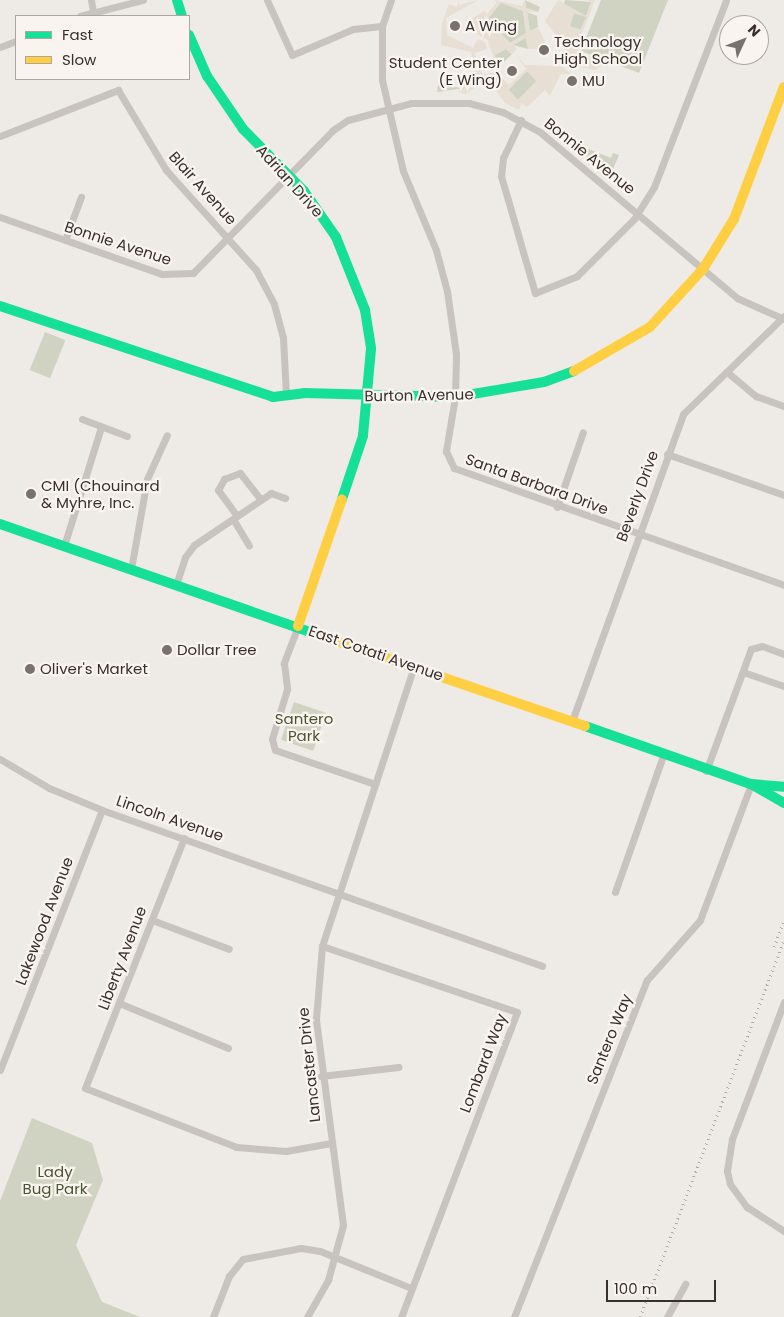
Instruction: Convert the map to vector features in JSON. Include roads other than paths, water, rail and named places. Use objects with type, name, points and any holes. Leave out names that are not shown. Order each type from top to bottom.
[{"type":"street","points":[[91,0],[93,11]]},
{"type":"street","points":[[83,15],[143,0]]},
{"type":"street","points":[[177,0],[182,15]]},
{"type":"street","points":[[267,0],[292,55],[353,30],[382,26]]},
{"type":"street","name":"Santa Barbara Drive","points":[[391,0],[382,26],[381,58],[388,107],[403,171],[436,250],[447,291],[456,354],[455,397],[446,451],[454,468],[557,507],[784,585]]},
{"type":"street","points":[[521,120],[503,158],[501,176],[535,293],[577,276],[619,237],[638,213],[654,187],[726,0]]},
{"type":"street","name":"Adrian Drive","points":[[190,37],[219,96],[242,128],[318,208],[353,272],[371,348],[370,397],[363,436],[298,626]]},
{"type":"street","points":[[0,47],[15,41]]},
{"type":"street","name":"Burton Avenue","points":[[0,306],[256,395],[455,397],[544,382],[592,364],[650,327],[703,269],[734,219],[784,87]]},
{"type":"street","name":"Blair Avenue","points":[[0,136],[118,90],[166,170],[230,238],[256,270],[274,304],[283,338],[286,396]]},
{"type":"street","name":"Bonnie Avenue","points":[[0,217],[178,276],[193,272],[230,238],[288,175],[333,130],[388,107],[452,101],[487,107],[521,120],[638,213],[737,298],[784,318]]},
{"type":"street","points":[[65,240],[81,197]]},
{"type":"street","name":"Beverly Drive","points":[[572,721],[637,534],[683,414],[784,318]]},
{"type":"street","points":[[727,372],[744,390],[784,406]]},
{"type":"street","points":[[82,419],[127,436]]},
{"type":"street","points":[[64,546],[101,427]]},
{"type":"street","points":[[557,507],[584,432]]},
{"type":"street","points":[[131,569],[147,479],[168,435]]},
{"type":"street","points":[[667,454],[784,495]]},
{"type":"street","points":[[249,546],[218,490],[224,479],[240,473],[261,500]]},
{"type":"street","points":[[176,585],[188,551],[271,493],[285,498]]},
{"type":"street","name":"East Cotati Avenue","points":[[0,524],[572,721],[706,771],[751,784],[784,787]]},
{"type":"street","points":[[298,626],[284,663],[287,689],[272,739],[275,750],[375,784]]},
{"type":"street","points":[[706,771],[751,649],[762,646],[784,654]]},
{"type":"street","name":"Lancaster Drive","points":[[307,1317],[336,1257],[343,1225],[321,1076],[316,995],[322,946],[336,891],[375,784],[414,666]]},
{"type":"street","points":[[743,672],[784,686]]},
{"type":"street","points":[[614,892],[663,756]]},
{"type":"street","name":"Lincoln Avenue","points":[[0,759],[49,788],[102,810],[336,891],[542,966]]},
{"type":"street","name":"East Cotati Avenue","points":[[751,784],[784,803]]},
{"type":"street","name":"Santero Way","points":[[514,1317],[647,980],[700,920],[751,784]]},
{"type":"street","name":"Lakewood Avenue","points":[[0,1070],[102,810]]},
{"type":"street","name":"Liberty Avenue","points":[[184,838],[85,1088],[236,1147],[286,1152],[331,1143]]},
{"type":"street","points":[[152,920],[229,949]]},
{"type":"street","name":"Lombard Way","points":[[322,946],[517,1012],[401,1317]]},
{"type":"street","points":[[784,1002],[732,1139],[726,1170],[730,1184],[747,1207],[784,1231]]},
{"type":"street","points":[[119,1003],[228,1048]]},
{"type":"street","points":[[321,1076],[398,1067]]},
{"type":"street","points":[[213,1317],[229,1276],[243,1259],[301,1248],[336,1257],[411,1288]]},
{"type":"street","points":[[667,1317],[685,1284]]},
{"type":"railway","points":[[774,947],[784,919]]},
{"type":"railway","points":[[640,1317],[784,939]]},
{"type":"place","name":"A Wing","points":[[455,26]]},
{"type":"place","name":"Technology High School","points":[[544,50]]},
{"type":"place","name":"Student Center (E Wing)","points":[[512,71]]},
{"type":"place","name":"MU","points":[[572,81]]},
{"type":"place","name":"CMI (Chouinard & Myhre, Inc.","points":[[31,494]]},
{"type":"place","name":"Dollar Tree","points":[[167,650]]},
{"type":"place","name":"Oliver's Market","points":[[30,669]]},
{"type":"park label","name":"Santero Park","points":[[304,726]]},
{"type":"park label","name":"Lady Bug Park","points":[[55,1180]]}]
